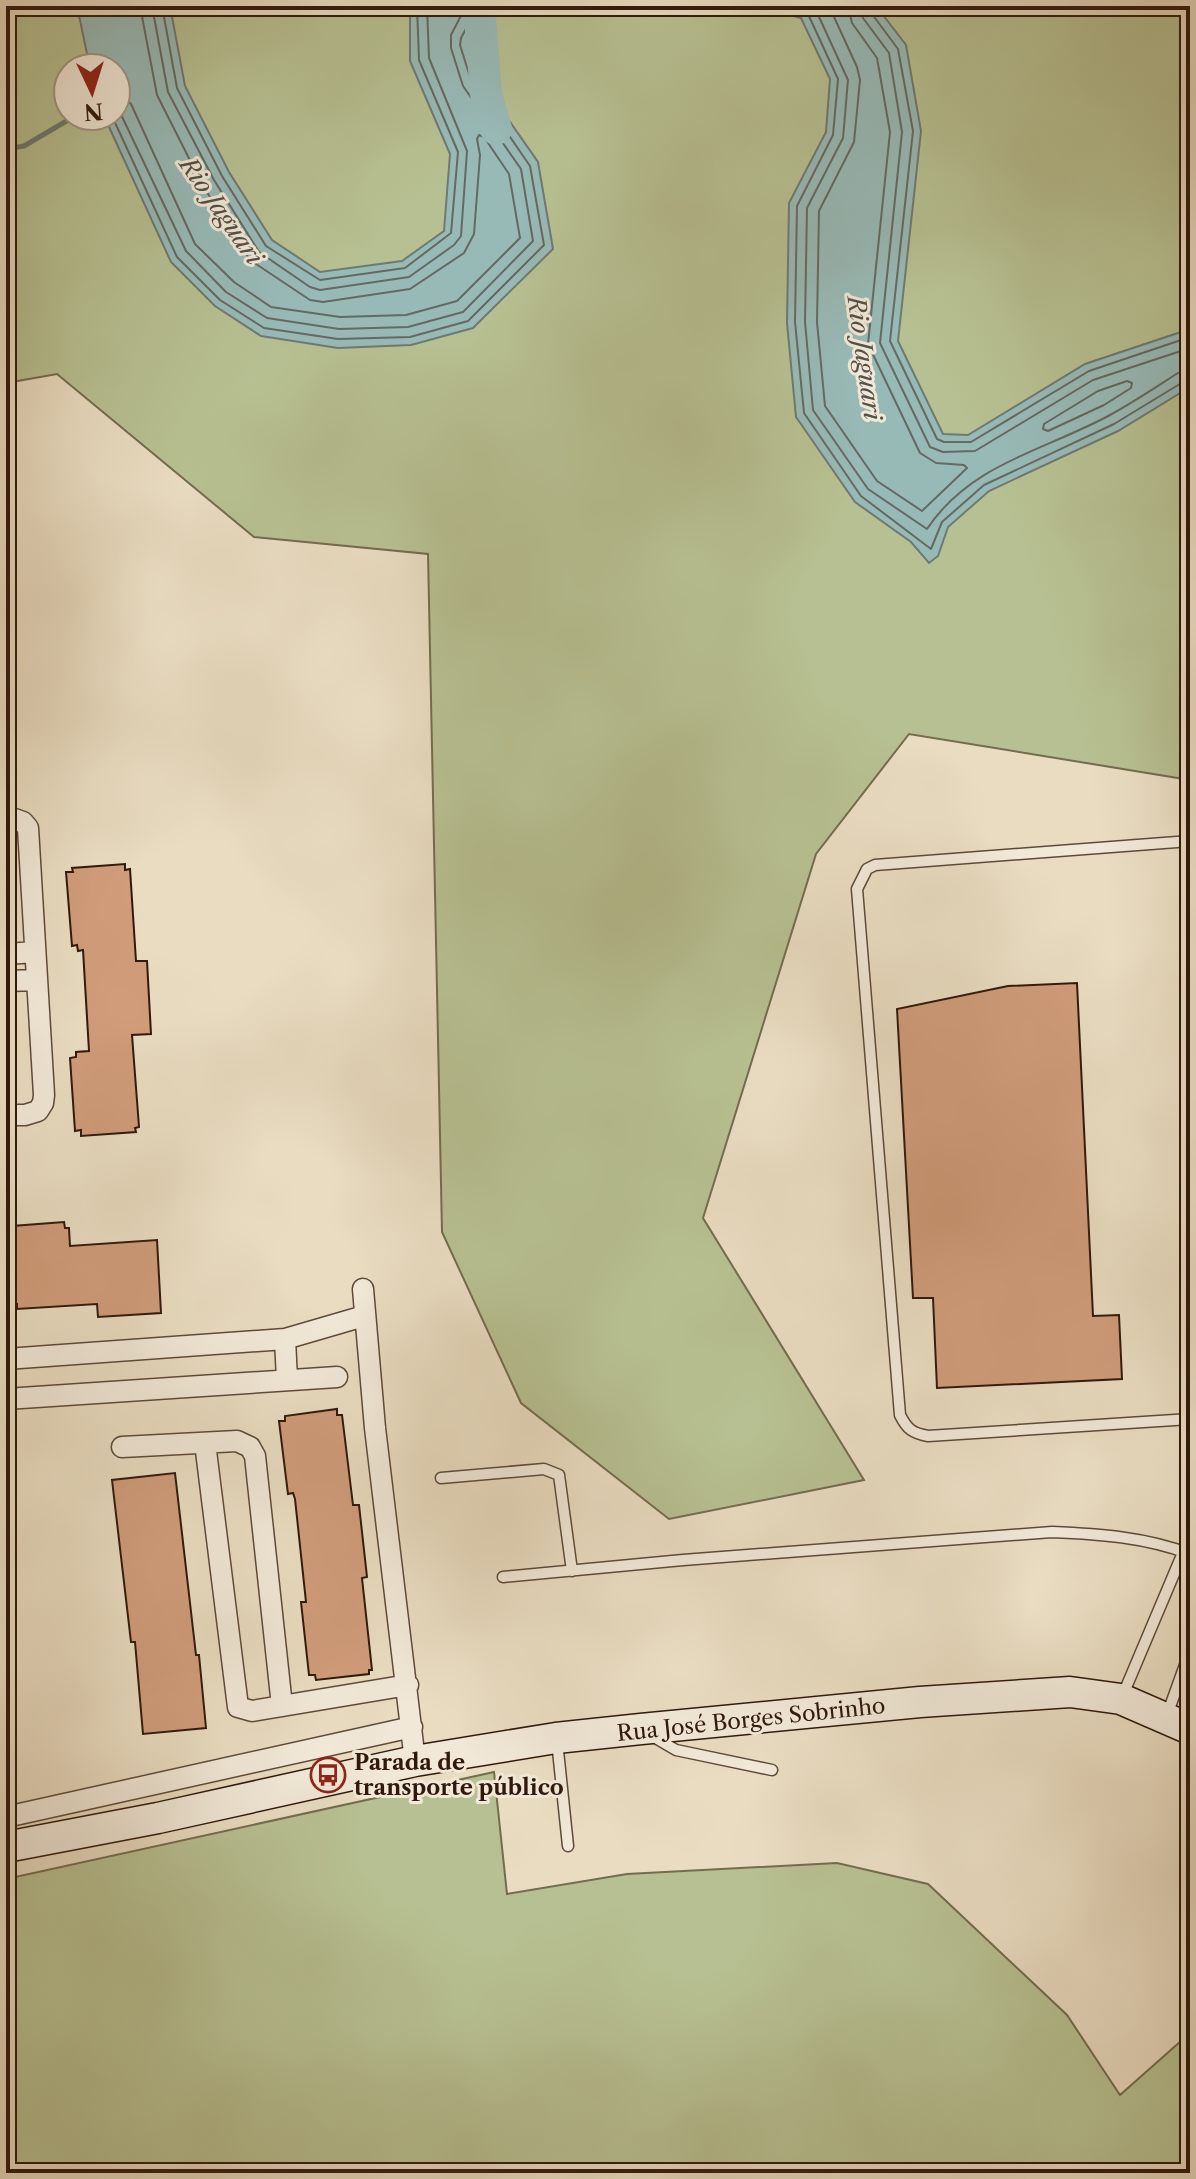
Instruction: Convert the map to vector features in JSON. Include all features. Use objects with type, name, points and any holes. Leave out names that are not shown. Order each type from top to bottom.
[{"type":"street","points":[[6,816],[23,822],[28,828],[43,1103],[38,1111],[6,1115]]},
{"type":"street","points":[[6,954],[35,952]]},
{"type":"street","points":[[6,981],[37,980]]},
{"type":"street","points":[[363,1289],[375,1428],[415,1761]]},
{"type":"street","points":[[6,1359],[285,1339],[364,1316]]},
{"type":"street","points":[[285,1339],[287,1380]]},
{"type":"street","points":[[6,1399],[337,1377]]},
{"type":"street","points":[[205,1443],[238,1707],[252,1711],[408,1685]]},
{"type":"street","points":[[122,1447],[244,1443],[255,1456],[282,1706]]},
{"type":"street","name":"Rua José Borges Sobrinho","points":[[6,1847],[158,1818],[415,1761],[556,1738],[641,1729],[1014,1694],[1088,1693],[1121,1699],[1178,1723]]},
{"type":"street","points":[[6,1817],[412,1727]]},
{"type":"lane","points":[[1190,841],[875,865],[867,869],[857,889],[900,1415],[906,1428],[928,1436],[1190,1419]]},
{"type":"lane","points":[[441,1478],[544,1469],[559,1475],[572,1571]]},
{"type":"lane","points":[[503,1577],[1052,1532],[1105,1534],[1187,1553]]},
{"type":"lane","points":[[1121,1699],[1187,1553],[1190,1536]]},
{"type":"lane","points":[[1178,1723],[1190,1651]]},
{"type":"lane","points":[[641,1729],[676,1750],[772,1770]]},
{"type":"lane","points":[[556,1738],[568,1846]]},
{"type":"green space","points":[[6,6],[1190,6],[1190,780],[909,734],[816,854],[703,1218],[864,1480],[669,1519],[521,1403],[442,1232],[428,554],[254,537],[57,374],[6,383]]},
{"type":"green space","points":[[494,1772],[507,1894],[627,1874],[837,1863],[928,1884],[1067,2015],[1120,2095],[1190,2033],[1190,2173],[6,2173],[6,1879]]},
{"type":"water","points":[[77,6],[170,6],[185,86],[229,172],[272,240],[320,272],[402,261],[444,231],[450,154],[410,61],[410,6],[487,6],[468,42],[478,76],[538,162],[553,249],[473,328],[411,345],[338,348],[261,336],[215,306],[171,262],[111,132],[132,132],[132,52],[87,52]]},
{"type":"water","points":[[755,6],[876,6],[906,45],[921,131],[898,341],[943,434],[968,435],[1085,364],[1190,329],[1190,387],[1118,431],[989,491],[948,527],[938,556],[929,563],[911,542],[855,502],[796,417],[787,323],[789,203],[826,132],[830,79],[801,18]]},
{"type":"building","points":[[125,864],[125,870],[130,869],[136,961],[147,961],[151,1034],[132,1035],[139,1127],[135,1128],[136,1132],[81,1136],[81,1130],[75,1131],[70,1058],[76,1057],[76,1052],[89,1051],[83,950],[78,951],[77,945],[72,946],[66,872],[73,872],[72,868]]},
{"type":"building","points":[[1077,983],[1093,1316],[1119,1315],[1122,1379],[937,1388],[933,1298],[913,1298],[897,1009],[1008,986]]},
{"type":"building","points":[[64,1222],[65,1228],[69,1228],[70,1246],[157,1240],[161,1313],[98,1317],[97,1304],[17,1309],[17,1304],[11,1304],[6,1231],[12,1231],[12,1226]]},
{"type":"building","points":[[337,1409],[337,1415],[342,1415],[353,1505],[359,1505],[367,1577],[362,1578],[372,1670],[369,1674],[316,1680],[315,1675],[309,1675],[301,1602],[306,1602],[295,1499],[293,1493],[288,1494],[279,1421],[285,1421],[285,1416]]},
{"type":"building","points":[[175,1473],[206,1728],[143,1734],[135,1642],[131,1642],[112,1480]]},
{"type":"waterway","name":"Rio Jaguari","points":[[479,6],[486,94],[496,129]]},
{"type":"waterway","points":[[6,149],[24,146],[52,130]]},
{"type":"place","name":"Parada de transporte público","points":[[328,1775]]}]
